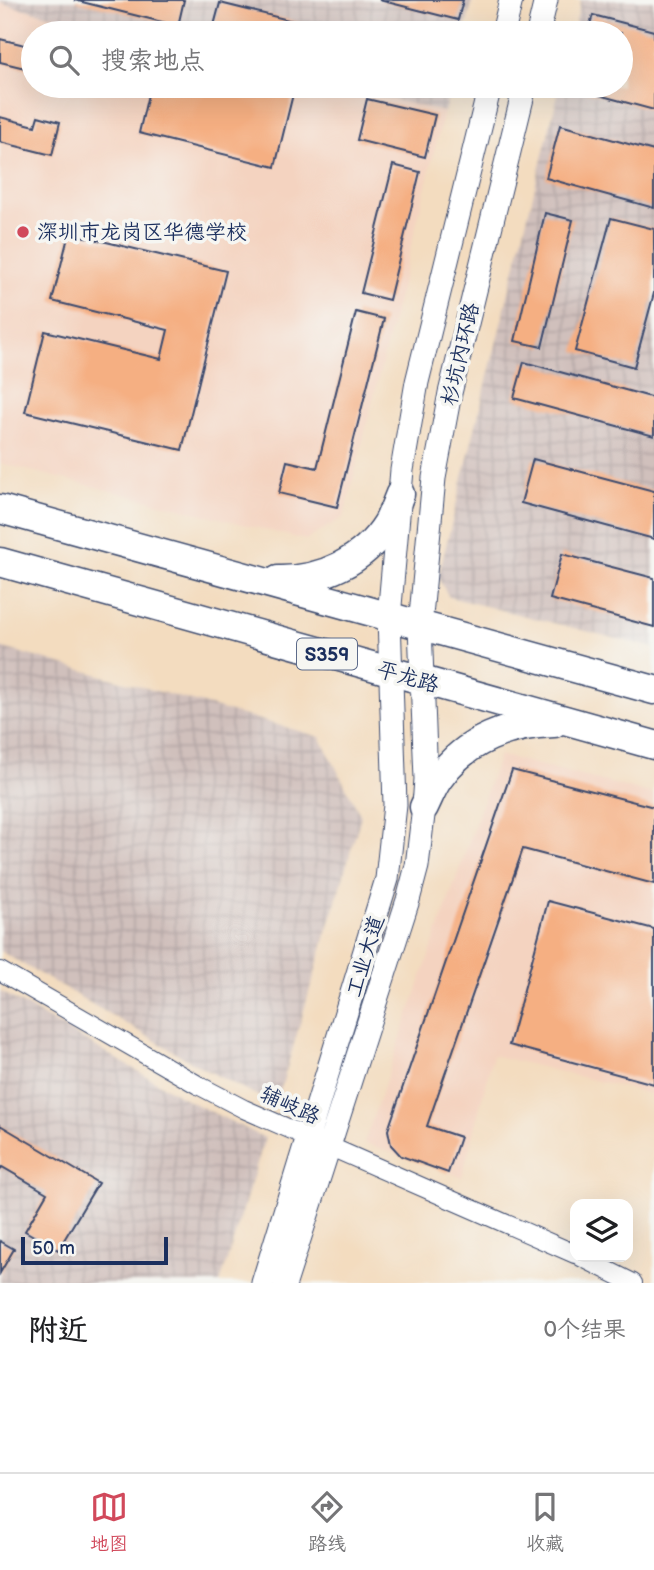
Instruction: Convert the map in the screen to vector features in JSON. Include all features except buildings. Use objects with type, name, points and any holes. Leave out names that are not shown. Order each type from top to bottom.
[{"type":"main road","points":[[257,580],[293,580],[325,573],[351,561],[372,544],[388,522],[400,494]]},
{"type":"main road","name":"S359","points":[[0,509],[654,690]]},
{"type":"main road","name":"平龙路","points":[[0,562],[654,745]]},
{"type":"main road","points":[[424,807],[438,779],[453,761],[469,747],[489,736],[536,724],[586,726]]},
{"type":"street","points":[[506,21],[511,0]]},
{"type":"street","points":[[541,21],[546,0]]},
{"type":"street","name":"杉坑内环路","points":[[389,617],[400,494],[417,382],[487,98]]},
{"type":"street","name":"杉坑内环路","points":[[421,626],[434,478],[450,393],[522,98]]},
{"type":"street","name":"工业大道","points":[[285,1283],[318,1143],[381,905],[391,854],[395,777],[389,617]]},
{"type":"street","name":"工业大道","points":[[263,1283],[408,900],[420,846],[426,779],[421,626]]},
{"type":"street","name":"辅岐路","points":[[0,971],[198,1085],[318,1143],[570,1252]]},
{"type":"street","points":[[591,1262],[633,1283]]},
{"type":"shaded area","points":[[0,0],[473,0],[467,21],[74,21],[0,3]]},
{"type":"shaded area","points":[[581,0],[654,0],[654,648],[449,597],[438,578],[557,98],[633,98],[633,21],[576,21]]},
{"type":"shaded area","points":[[0,3],[74,21],[21,21],[21,98],[386,98],[444,112],[344,517],[306,540],[0,463]]},
{"type":"shaded area","points":[[386,98],[448,98],[444,112]]},
{"type":"shaded area","points":[[0,647],[320,737],[361,816],[276,1105],[206,1070],[0,951]]},
{"type":"shaded area","points":[[499,755],[654,794],[654,1095],[493,1055],[462,1177],[364,1143]]},
{"type":"shaded area","points":[[0,991],[189,1101],[265,1138],[220,1283],[0,1283]]},
{"type":"place","name":"深圳市龙岗区华德学校","points":[[23,232]]}]
